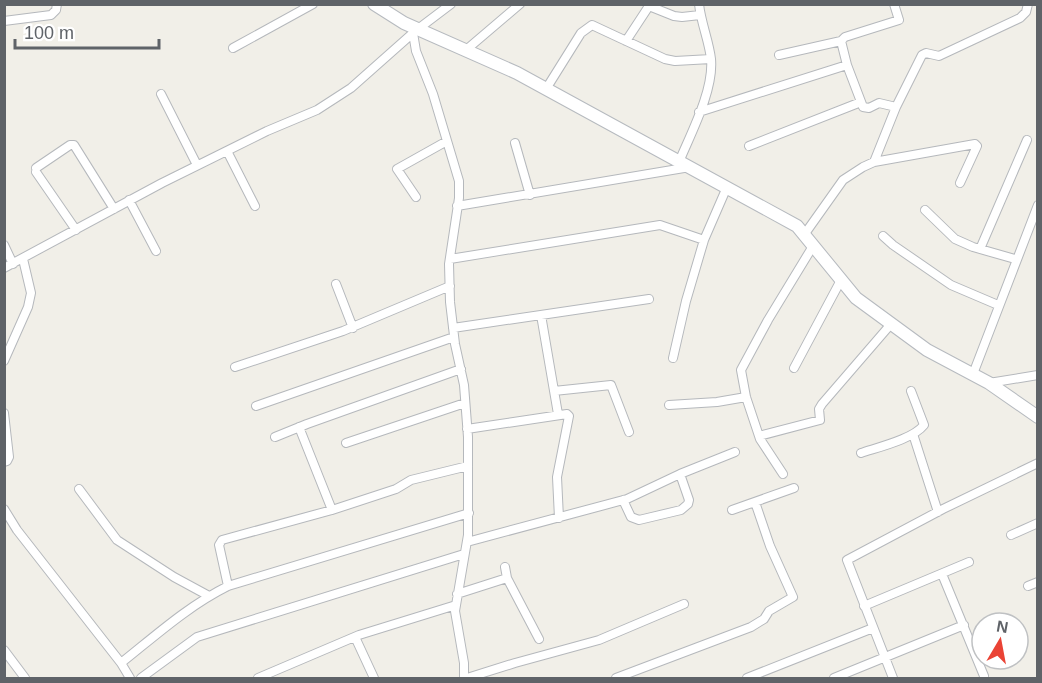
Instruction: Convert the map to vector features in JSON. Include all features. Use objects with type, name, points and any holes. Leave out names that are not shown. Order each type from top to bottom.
[{"type":"main road","points":[[374,4],[414,30],[516,73],[797,226],[856,298],[927,350],[989,383],[1038,417]]},
{"type":"street","points":[[4,21],[51,15],[56,10],[57,4]]},
{"type":"street","points":[[233,48],[313,4]]},
{"type":"street","points":[[4,245],[9,266],[197,165],[318,110],[360,81],[414,30],[451,4]]},
{"type":"street","points":[[465,50],[520,4]]},
{"type":"street","points":[[458,206],[530,195],[685,165],[710,74],[711,59],[699,4]]},
{"type":"street","points":[[779,55],[841,41],[845,37],[899,20],[894,4]]},
{"type":"street","points":[[874,162],[896,107],[922,55],[926,53],[939,56],[1020,18],[1026,12],[1028,4]]},
{"type":"street","points":[[626,41],[649,6],[674,16],[700,15]]},
{"type":"street","points":[[546,89],[581,33],[592,25],[675,61],[711,59]]},
{"type":"street","points":[[414,30],[416,51],[433,94],[459,181],[458,206],[450,260],[450,286],[467,429],[469,513],[455,620],[466,678],[599,640],[684,604]]},
{"type":"street","points":[[841,41],[847,65],[863,107],[869,108],[879,103],[896,107]]},
{"type":"street","points":[[699,112],[847,65]]},
{"type":"street","points":[[161,94],[197,165]]},
{"type":"street","points":[[749,146],[861,102]]},
{"type":"street","points":[[980,249],[1027,140]]},
{"type":"street","points":[[416,197],[397,169],[447,141]]},
{"type":"street","points":[[514,143],[530,195]]},
{"type":"street","points":[[804,235],[843,180],[874,162],[975,144],[977,146],[960,183]]},
{"type":"street","points":[[76,230],[36,170],[70,145],[74,145],[114,209]]},
{"type":"street","points":[[227,151],[255,206]]},
{"type":"street","points":[[673,358],[686,301],[705,240],[727,187]]},
{"type":"street","points":[[129,200],[156,251]]},
{"type":"street","points":[[973,374],[1038,205]]},
{"type":"street","points":[[925,210],[955,239],[1016,259]]},
{"type":"street","points":[[450,260],[660,225],[705,240]]},
{"type":"street","points":[[883,236],[951,285],[998,305]]},
{"type":"street","points":[[783,474],[759,436],[746,397],[741,370],[813,246]]},
{"type":"street","points":[[4,361],[28,307],[31,293],[23,259]]},
{"type":"street","points":[[794,368],[841,280]]},
{"type":"street","points":[[336,284],[352,328]]},
{"type":"street","points":[[235,367],[352,328],[450,286]]},
{"type":"street","points":[[256,406],[454,332],[541,315],[649,299]]},
{"type":"street","points":[[541,315],[558,414]]},
{"type":"street","points":[[759,436],[820,420],[819,409],[891,324]]},
{"type":"street","points":[[275,438],[299,427],[461,369]]},
{"type":"street","points":[[989,383],[1038,375]]},
{"type":"street","points":[[554,391],[611,385],[629,432]]},
{"type":"street","points":[[861,453],[913,434],[924,425],[911,391]]},
{"type":"street","points":[[669,405],[717,402],[746,397]]},
{"type":"street","points":[[346,443],[465,403]]},
{"type":"street","points":[[4,413],[9,457],[4,462]]},
{"type":"street","points":[[467,429],[564,413],[569,416],[557,477],[559,518]]},
{"type":"street","points":[[299,427],[332,510]]},
{"type":"street","points":[[913,434],[938,512]]},
{"type":"street","points":[[467,542],[623,500],[680,474],[735,453]]},
{"type":"street","points":[[893,678],[847,560],[1038,463]]},
{"type":"street","points":[[228,586],[219,545],[222,540],[332,510],[396,489],[411,480],[468,466]]},
{"type":"street","points":[[623,500],[631,517],[639,520],[681,510],[689,500],[680,474]]},
{"type":"street","points":[[732,510],[794,488]]},
{"type":"street","points":[[78,489],[117,540],[139,556],[209,596]]},
{"type":"street","points":[[616,678],[752,627],[764,619],[769,611],[793,597],[770,546],[755,502]]},
{"type":"street","points":[[4,509],[17,530],[121,663],[130,678]]},
{"type":"street","points":[[121,663],[178,617],[228,586],[469,513]]},
{"type":"street","points":[[1011,535],[1038,522]]},
{"type":"street","points":[[141,678],[197,637],[464,554]]},
{"type":"street","points":[[864,606],[969,562]]},
{"type":"street","points":[[505,567],[507,578],[539,639]]},
{"type":"street","points":[[942,574],[984,676]]},
{"type":"street","points":[[457,594],[507,578]]},
{"type":"street","points":[[1028,586],[1038,582]]},
{"type":"street","points":[[258,678],[355,637],[456,605]]},
{"type":"street","points":[[834,678],[964,625]]},
{"type":"street","points":[[747,678],[873,628]]},
{"type":"street","points":[[355,637],[374,678]]},
{"type":"street","points":[[4,650],[25,678]]}]
